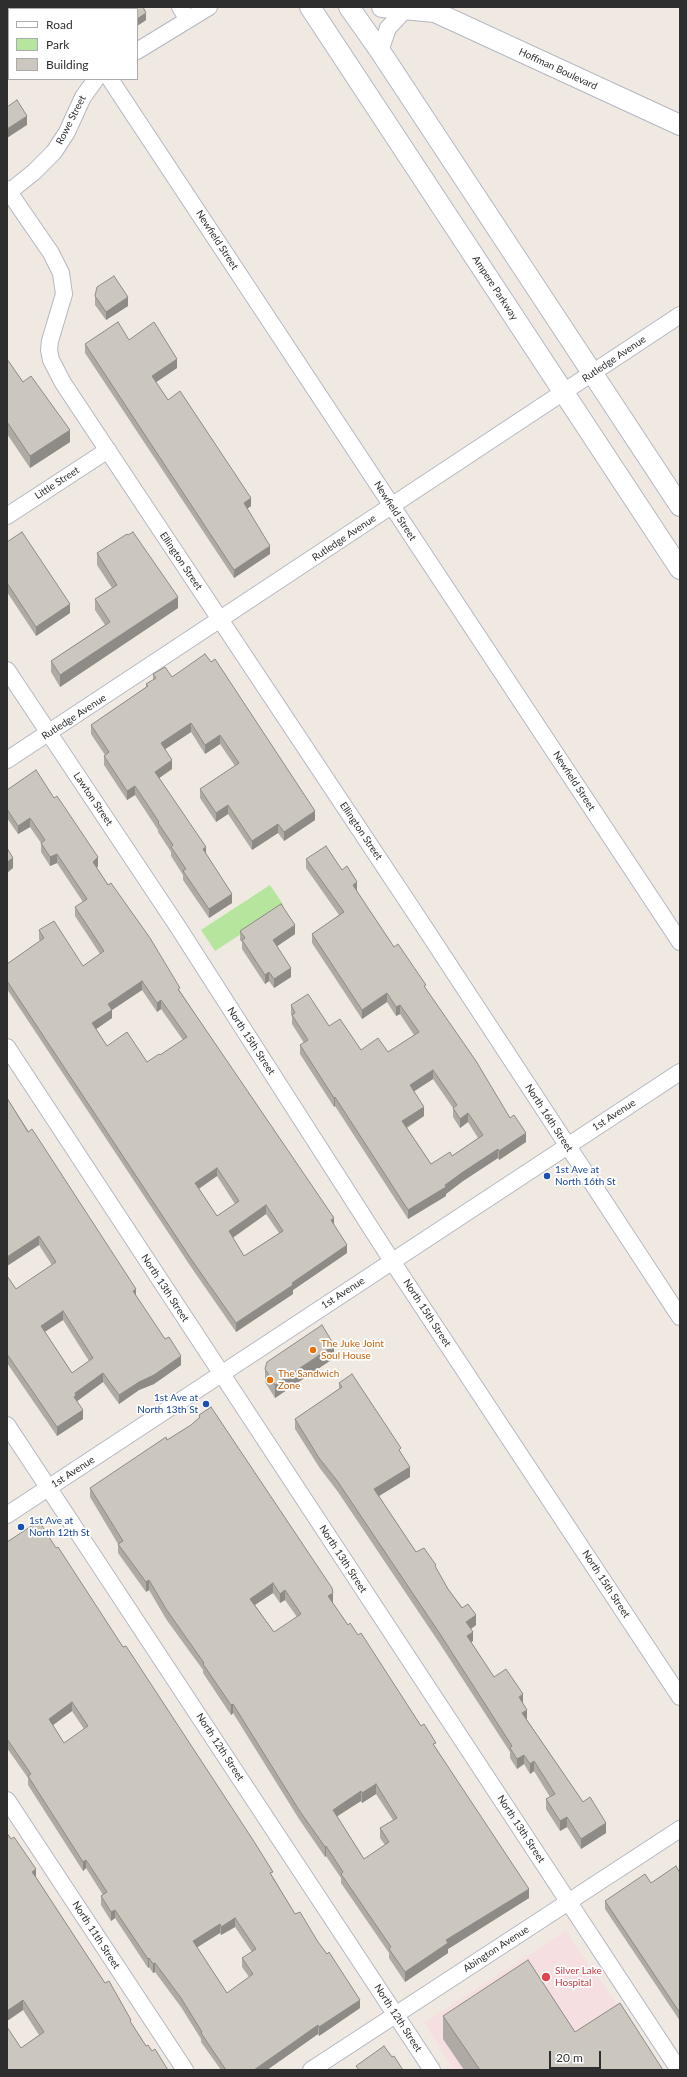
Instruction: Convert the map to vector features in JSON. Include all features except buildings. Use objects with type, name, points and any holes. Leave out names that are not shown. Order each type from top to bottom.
[{"type":"street","points":[[138,50],[184,14],[209,7]]},
{"type":"street","name":"Ampere Parkway","points":[[311,7],[680,569]]},
{"type":"street","points":[[349,7],[380,51],[680,506]]},
{"type":"street","name":"Hoffman Boulevard","points":[[382,7],[405,10],[430,10],[680,125]]},
{"type":"street","points":[[380,51],[388,28],[405,10]]},
{"type":"street","name":"Rowe Street","points":[[8,191],[34,172],[54,152],[67,132],[83,97],[95,80]]},
{"type":"street","name":"Newfield Street","points":[[111,80],[680,942]]},
{"type":"street","name":"Ellington Street","points":[[8,191],[51,253],[61,273],[64,294],[50,341],[51,360],[64,384],[419,919]]},
{"type":"street","name":"Rutledge Avenue","points":[[7,760],[49,734],[680,315]]},
{"type":"street","name":"Little Street","points":[[7,516],[108,450]]},
{"type":"street","name":"Lawton Street","points":[[7,670],[178,928]]},
{"type":"street","name":"North 16th Street","points":[[419,919],[680,1317]]},
{"type":"street","name":"North 15th Street","points":[[178,928],[392,1261],[680,1697]]},
{"type":"street","name":"North 13th Street","points":[[7,1047],[679,2070]]},
{"type":"street","name":"1st Avenue","points":[[7,1516],[680,1072]]},
{"type":"street","name":"North 12th Street","points":[[7,1424],[432,2070]]},
{"type":"street","name":"North 11th Street","points":[[7,1800],[185,2070]]},
{"type":"street","name":"Abington Avenue","points":[[312,2070],[680,1829]]},
{"type":"shaded area","name":"Silver Lake Hospital","points":[[566,1931],[662,2070],[454,2070],[424,2023]]},
{"type":"green space","points":[[270,885],[284,906],[215,951],[201,930]]},
{"type":"place","name":"1st Ave at North 16th St","points":[[547,1176]]},
{"type":"place","name":"The Juke Joint Soul House","points":[[313,1350]]},
{"type":"place","name":"The Sandwich Zone","points":[[270,1380]]},
{"type":"place","name":"1st Ave at North 13th St","points":[[206,1404]]},
{"type":"place","name":"1st Ave at North 12th St","points":[[21,1527]]},
{"type":"place","name":"Silver Lake Hospital","points":[[546,1977]]}]
